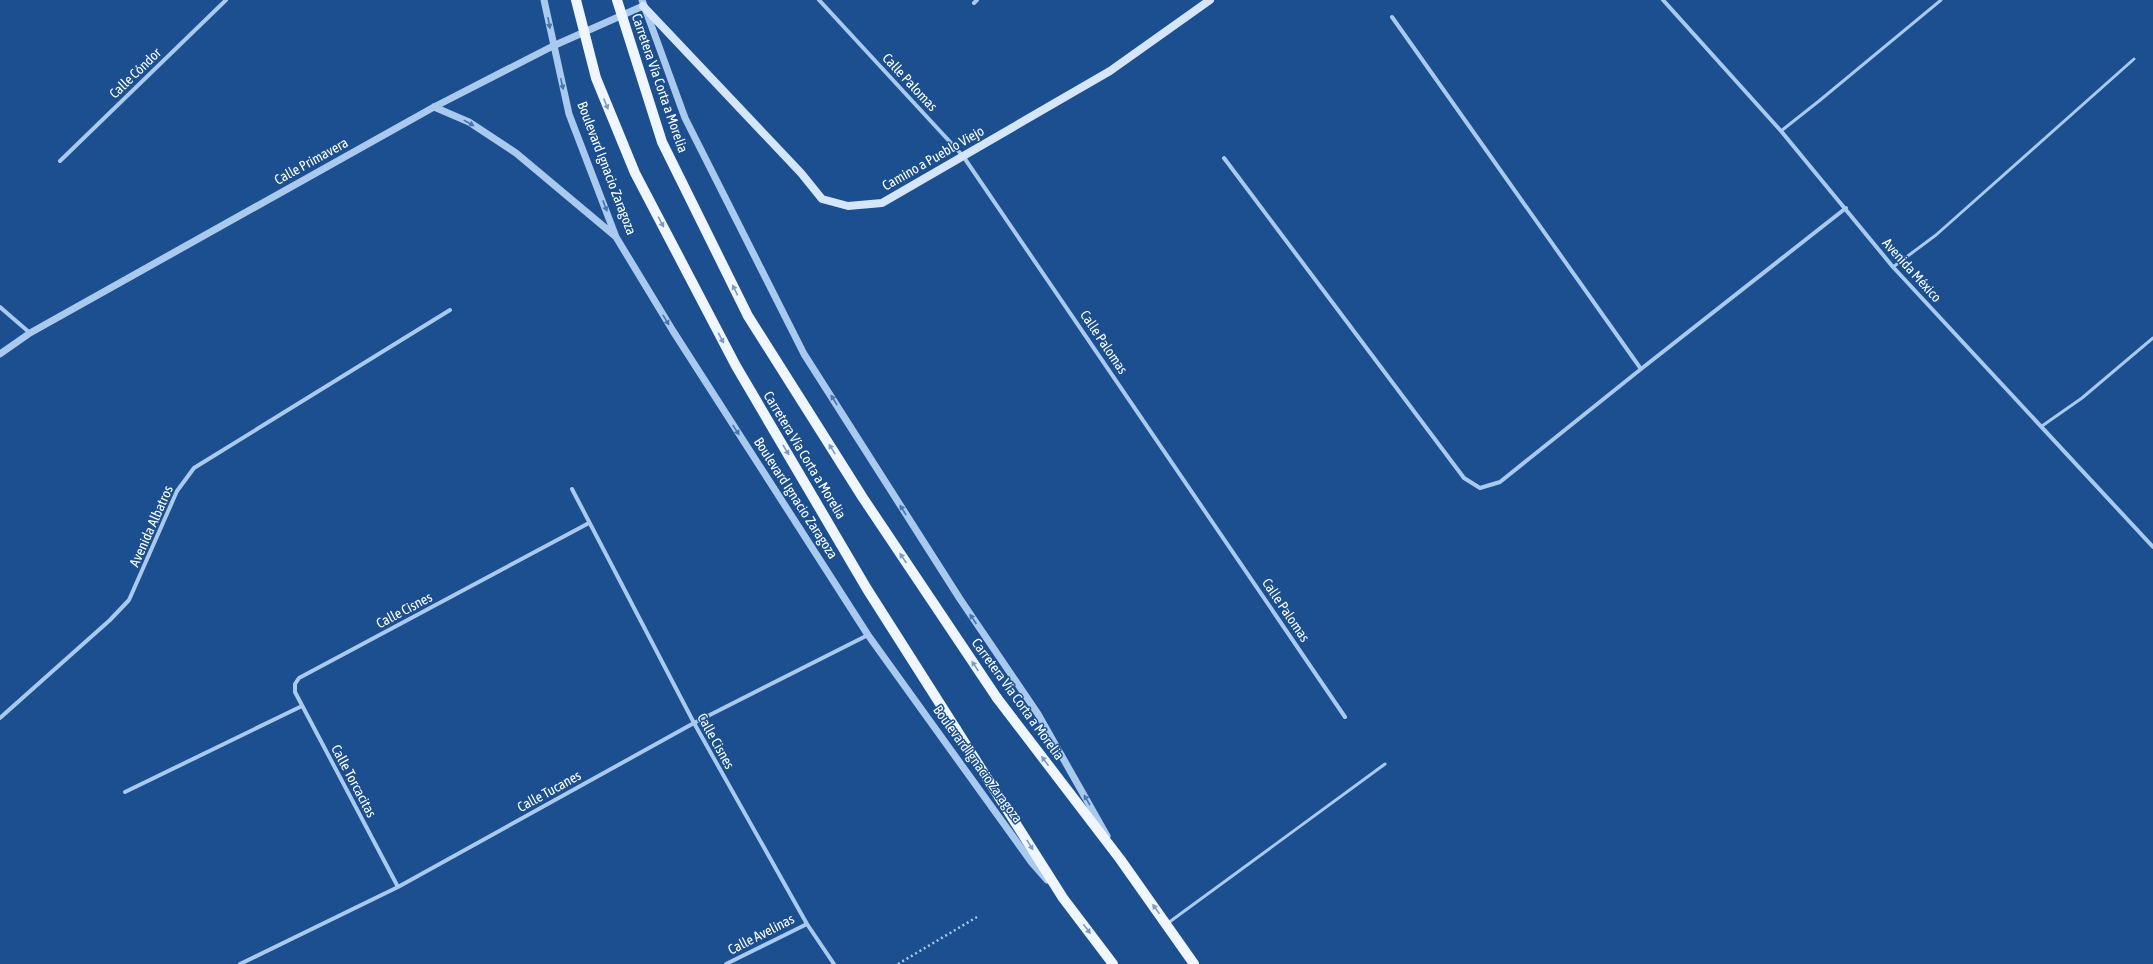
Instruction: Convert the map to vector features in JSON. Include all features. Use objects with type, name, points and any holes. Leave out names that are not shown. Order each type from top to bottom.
[{"type":"main road","name":"Carretera Vía Corta a Morelia","points":[[576,0],[596,78],[635,173],[736,366],[867,589],[1063,898]]},
{"type":"main road","name":"Carretera Vía Corta a Morelia","points":[[617,0],[662,142],[748,316],[863,498],[997,698],[1120,859]]},
{"type":"main road","name":"Camino a Pueblo Viejo","points":[[642,3],[801,173],[822,199],[848,206],[882,202],[963,156],[1110,71],[1210,0]]},
{"type":"main road","points":[[1120,859],[1194,964]]},
{"type":"main road","name":"Boulevard Ignacio Zaragoza","points":[[1063,898],[1113,964]]},
{"type":"street","name":"Calle Cóndor","points":[[60,161],[226,0]]},
{"type":"street","name":"Boulevard Ignacio Zaragoza","points":[[544,0],[569,114],[616,237],[672,331],[868,635],[1032,863],[1063,898]]},
{"type":"street","name":"Calle Palomas","points":[[818,0],[963,156],[1345,717]]},
{"type":"street","name":"Avenida México","points":[[1663,0],[1781,131],[1846,208],[1893,267],[2153,547]]},
{"type":"street","name":"Calle Primavera","points":[[0,354],[30,333],[434,107],[553,46],[642,3]]},
{"type":"street","points":[[642,3],[685,118],[804,354],[960,599],[1038,714],[1120,859]]},
{"type":"street","points":[[1392,17],[1641,369]]},
{"type":"street","points":[[434,107],[469,122],[516,153],[616,237]]},
{"type":"street","points":[[1224,158],[1464,478],[1480,488],[1500,482],[1846,208]]},
{"type":"street","points":[[0,307],[30,333]]},
{"type":"street","name":"Avenida Albatros","points":[[0,718],[110,620],[129,600],[177,491],[194,468],[450,310]]},
{"type":"street","name":"Calle Cisnes","points":[[572,489],[694,723],[807,924],[834,964]]},
{"type":"street","name":"Calle Cisnes","points":[[295,684],[299,678],[589,523]]},
{"type":"street","name":"Calle Tucanes","points":[[240,964],[398,887],[694,723],[868,635]]},
{"type":"street","name":"Calle Torcacitas","points":[[295,684],[295,692],[302,706],[398,887]]},
{"type":"street","points":[[125,792],[302,706]]},
{"type":"street","name":"Calle Avelinas","points":[[726,964],[807,924]]},
{"type":"lane","points":[[1781,131],[1940,0]]},
{"type":"lane","points":[[1893,267],[1936,234],[2134,59]]},
{"type":"lane","points":[[2042,426],[2082,398],[2153,338]]},
{"type":"lane","points":[[1167,924],[1385,764]]},
{"type":"path","points":[[898,964],[976,917]]}]
